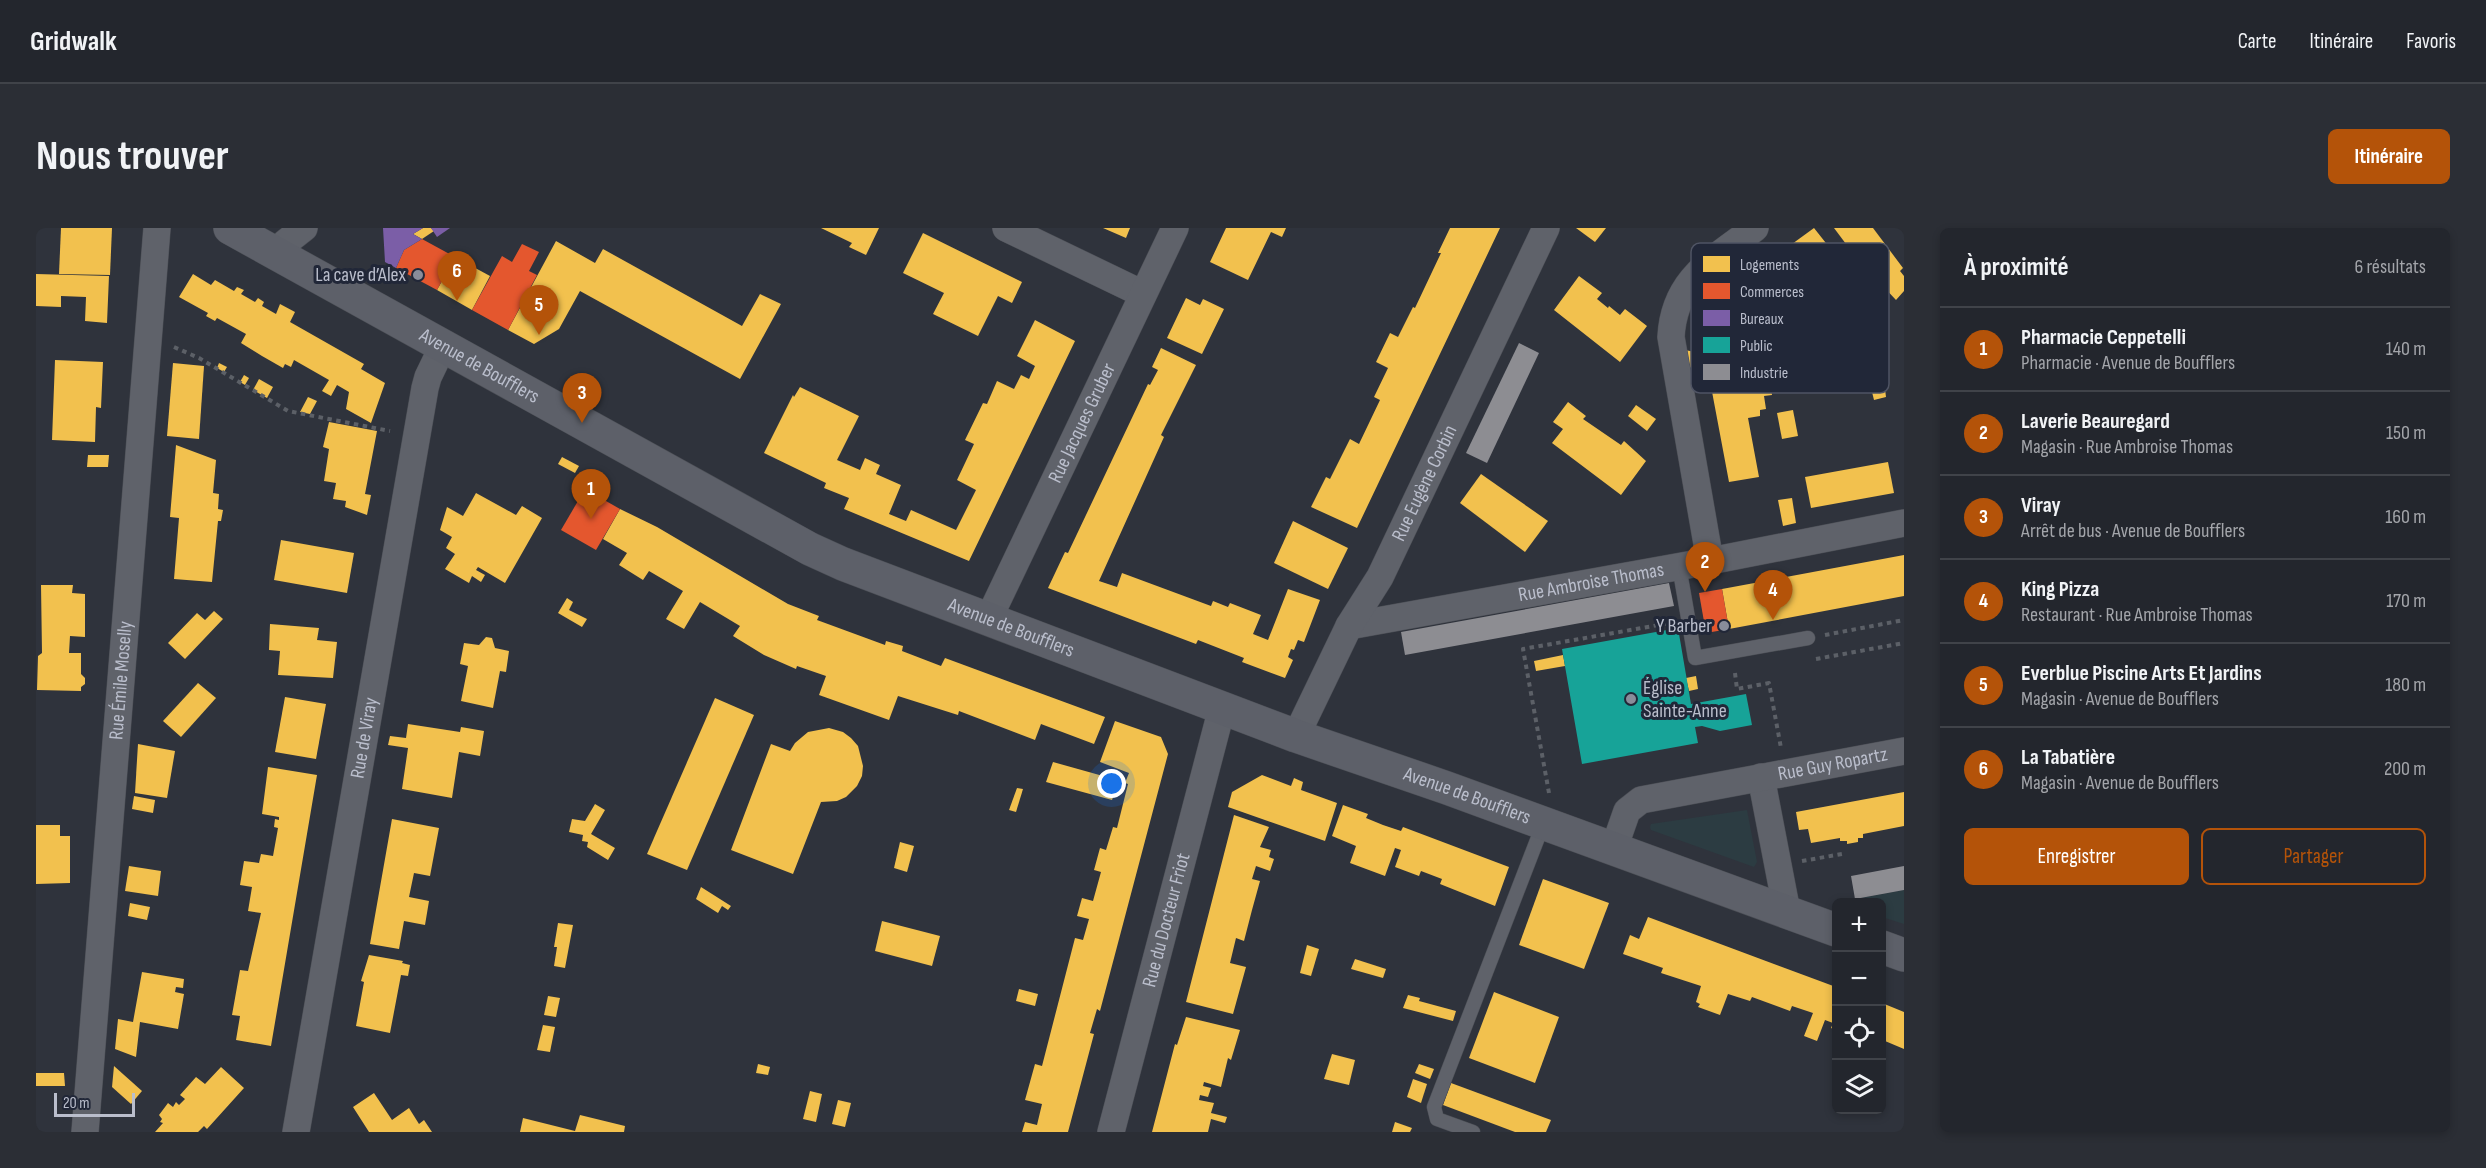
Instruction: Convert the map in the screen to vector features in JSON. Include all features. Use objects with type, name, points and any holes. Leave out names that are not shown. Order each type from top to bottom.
[{"type":"street","name":"Rue Émile Moselly","points":[[85,1132],[157,228]]},
{"type":"street","name":"Avenue de Boufflers","points":[[230,228],[810,549],[873,576],[1296,736],[1547,809],[1614,848],[1832,929]]},
{"type":"street","points":[[277,255],[285,243],[304,228]]},
{"type":"street","points":[[1006,228],[1143,294]]},
{"type":"street","name":"Rue Jacques Gruber","points":[[989,618],[1175,228]]},
{"type":"street","name":"Rue Eugène Corbin","points":[[1296,736],[1348,627],[1380,577],[1546,228]]},
{"type":"street","points":[[1736,243],[1755,228]]},
{"type":"street","points":[[1691,279],[1684,288],[1672,321],[1671,337],[1710,561]]},
{"type":"street","name":"Rue de Viray","points":[[296,1132],[428,377],[443,345]]},
{"type":"street","name":"Rue Ambroise Thomas","points":[[1348,627],[1904,523]]},
{"type":"street","name":"Rue du Docteur Friot","points":[[1111,1132],[1222,708]]},
{"type":"street","name":"Rue Guy Ropartz","points":[[1614,848],[1627,811],[1641,800],[1904,751]]},
{"type":"street","name":"Rue Guy Ropartz","points":[[1761,777],[1787,912]]},
{"type":"street","points":[[1886,949],[1904,955]]},
{"type":"lane","points":[[1679,566],[1695,658],[1808,638]]},
{"type":"lane","points":[[1473,1132],[1437,1119],[1434,1107],[1547,809]]},
{"type":"path","points":[[178,349],[199,358],[288,411],[417,437]]},
{"type":"path","points":[[1547,809],[1522,649],[1688,619]]},
{"type":"path","points":[[1808,638],[1904,620]]},
{"type":"path","points":[[1735,674],[1737,689],[1769,683],[1776,723]]},
{"type":"path","points":[[1778,866],[1842,854]]},
{"type":"shaded area","points":[[1747,810],[1757,862],[1754,867],[1651,830],[1650,827],[1651,824]]},
{"type":"shaded area","points":[[1904,890],[1904,924],[1886,918],[1886,898],[1860,898]]},
{"type":"building: Logements","points":[[61,228],[112,228],[110,275],[59,274]]},
{"type":"building: Logements","points":[[423,228],[431,228],[434,231],[422,239],[413,234]]},
{"type":"building: Logements","points":[[821,228],[879,228],[866,255],[849,247],[852,243]]},
{"type":"building: Logements","points":[[1103,228],[1130,228],[1126,238]]},
{"type":"building: Logements","points":[[1226,228],[1286,228],[1282,237],[1271,232],[1248,280],[1210,262]]},
{"type":"building: Logements","points":[[1450,228],[1500,228],[1357,528],[1311,507],[1326,477],[1330,479],[1350,439],[1359,444],[1380,400],[1374,397],[1388,368],[1376,362],[1390,333],[1398,337],[1413,307],[1415,308]]},
{"type":"building: Logements","points":[[1576,228],[1606,228],[1595,242]]},
{"type":"building: Logements","points":[[1814,228],[1826,243],[1793,243]]},
{"type":"building: Logements","points":[[1834,228],[1873,228],[1884,243],[1845,243]]},
{"type":"building: Logements","points":[[923,233],[1022,282],[1012,303],[998,296],[978,336],[933,314],[944,293],[903,273]]},
{"type":"building: Logements","points":[[556,241],[595,263],[603,249],[742,326],[760,294],[781,304],[740,379],[580,291],[559,329],[534,344],[508,330]]},
{"type":"building: Logements","points":[[1889,249],[1903,268],[1900,271],[1904,276],[1904,291],[1896,300],[1889,293]]},
{"type":"building: Logements","points":[[455,257],[490,276],[472,310],[437,290]]},
{"type":"building: Logements","points":[[36,274],[109,276],[107,323],[85,321],[86,297],[61,296],[61,307],[36,306]]},
{"type":"building: Logements","points":[[193,274],[211,285],[215,280],[234,291],[237,287],[244,290],[241,294],[255,302],[258,298],[264,302],[262,306],[276,314],[280,304],[295,312],[290,322],[364,364],[361,369],[385,383],[371,423],[346,409],[349,392],[337,385],[331,396],[322,391],[329,380],[294,360],[291,367],[285,364],[283,368],[241,343],[246,334],[217,318],[215,321],[206,316],[208,313],[179,297]]},
{"type":"building: Logements","points":[[1579,276],[1602,293],[1597,299],[1608,308],[1609,306],[1620,315],[1625,309],[1647,326],[1620,362],[1554,310]]},
{"type":"building: Logements","points":[[1186,298],[1200,305],[1203,299],[1224,309],[1202,354],[1167,338]]},
{"type":"building: Logements","points":[[1035,320],[1075,341],[969,561],[844,509],[849,498],[824,488],[826,483],[764,453],[793,395],[794,397],[800,387],[859,416],[837,460],[860,470],[865,458],[880,465],[876,474],[901,485],[889,514],[906,521],[911,510],[956,530],[976,490],[957,480],[974,444],[965,440],[983,403],[987,404],[997,381],[1014,389],[1021,375],[1029,379],[1035,366],[1017,356]]},
{"type":"building: Logements","points":[[1161,348],[1196,365],[1161,435],[1164,437],[1099,581],[1117,587],[1122,573],[1211,606],[1213,601],[1228,607],[1230,603],[1261,615],[1253,634],[1268,640],[1288,589],[1320,600],[1304,642],[1298,640],[1294,650],[1291,649],[1288,657],[1293,660],[1285,678],[1242,662],[1244,658],[1198,640],[1196,644],[1048,588],[1065,552],[1068,553],[1148,384],[1150,385],[1158,370],[1152,367]]},
{"type":"building: Logements","points":[[1685,350],[1691,351],[1691,367],[1688,368]]},
{"type":"building: Logements","points":[[55,360],[103,362],[101,408],[96,407],[95,442],[52,440]]},
{"type":"building: Logements","points":[[173,363],[204,366],[199,439],[167,436]]},
{"type":"building: Logements","points":[[219,363],[227,367],[224,372],[217,368]]},
{"type":"building: Logements","points":[[244,375],[249,378],[245,385],[240,382]]},
{"type":"building: Logements","points":[[259,379],[273,387],[267,398],[253,390]]},
{"type":"building: Logements","points":[[1712,393],[1772,393],[1772,395],[1764,396],[1766,409],[1760,410],[1760,416],[1748,418],[1759,477],[1729,482]]},
{"type":"building: Logements","points":[[1872,393],[1886,393],[1886,397],[1874,400]]},
{"type":"building: Logements","points":[[308,397],[317,401],[310,414],[300,412]]},
{"type":"building: Logements","points":[[1568,402],[1586,416],[1583,419],[1621,445],[1624,441],[1646,461],[1621,495],[1552,443],[1563,429],[1553,422]]},
{"type":"building: Logements","points":[[1636,405],[1656,419],[1647,431],[1628,416]]},
{"type":"building: Logements","points":[[1793,410],[1798,436],[1782,439],[1777,413]]},
{"type":"building: Logements","points":[[329,422],[377,431],[365,494],[371,495],[367,515],[345,507],[346,501],[333,499],[336,483],[324,481],[329,449],[323,447]]},
{"type":"building: Logements","points":[[176,445],[216,460],[213,493],[219,494],[218,509],[223,510],[221,521],[218,521],[212,582],[174,579],[179,518],[170,517]]},
{"type":"building: Logements","points":[[88,455],[109,455],[108,467],[87,467]]},
{"type":"building: Logements","points":[[562,457],[579,466],[575,473],[558,464]]},
{"type":"building: Logements","points":[[1888,462],[1894,493],[1811,508],[1805,477]]},
{"type":"building: Logements","points":[[1481,474],[1548,521],[1525,552],[1460,503]]},
{"type":"building: Logements","points":[[476,493],[516,515],[522,506],[542,518],[505,583],[478,567],[476,570],[485,575],[481,582],[472,576],[469,583],[445,569],[455,554],[446,548],[452,537],[440,530],[447,507],[463,516]]},
{"type":"building: Logements","points":[[1792,498],[1796,523],[1783,526],[1778,500]]},
{"type":"building: Logements","points":[[620,509],[657,527],[788,604],[819,616],[817,620],[885,645],[886,641],[903,646],[902,651],[941,666],[945,658],[1105,717],[1094,744],[1041,724],[1035,740],[959,711],[958,715],[898,696],[889,720],[819,695],[826,676],[797,666],[796,669],[764,655],[733,636],[740,626],[700,602],[684,629],[666,619],[683,591],[649,571],[643,580],[619,565],[627,553],[603,539]]},
{"type":"building: Logements","points":[[1293,521],[1348,548],[1328,589],[1274,563]]},
{"type":"building: Logements","points":[[281,540],[354,553],[347,593],[274,580]]},
{"type":"building: Logements","points":[[1904,555],[1904,596],[1729,629],[1722,589]]},
{"type":"building: Logements","points":[[41,585],[73,585],[72,593],[85,594],[85,637],[70,636],[69,653],[81,653],[81,674],[85,678],[85,684],[81,687],[81,691],[37,690],[38,656],[42,653]]},
{"type":"building: Logements","points":[[567,598],[573,602],[569,610],[587,619],[582,627],[558,613]]},
{"type":"building: Logements","points":[[214,611],[223,619],[185,659],[168,643],[197,613],[205,620]]},
{"type":"building: Logements","points":[[270,624],[319,628],[317,640],[337,642],[333,678],[278,675],[280,651],[269,650]]},
{"type":"building: Logements","points":[[486,637],[492,638],[495,648],[509,651],[506,672],[500,671],[493,708],[461,701],[468,666],[460,664],[464,643],[479,645]]},
{"type":"building: Logements","points":[[1563,655],[1565,666],[1536,671],[1534,661]]},
{"type":"building: Logements","points":[[1696,676],[1698,689],[1689,691],[1686,678]]},
{"type":"building: Logements","points":[[198,683],[216,698],[181,737],[163,721]]},
{"type":"building: Logements","points":[[285,697],[326,704],[316,759],[275,752]]},
{"type":"building: Logements","points":[[715,698],[754,715],[687,870],[647,854]]},
{"type":"building: Logements","points":[[1115,721],[1161,737],[1168,754],[1100,1011],[1097,1009],[1090,1033],[1094,1034],[1068,1132],[1022,1132],[1025,1122],[1037,1125],[1042,1104],[1025,1100],[1035,1064],[1042,1066],[1075,938],[1083,940],[1089,919],[1077,916],[1082,898],[1093,901],[1101,872],[1094,870],[1100,848],[1106,850],[1113,827],[1117,828],[1128,784],[1125,783],[1129,773],[1100,762]]},
{"type":"building: Logements","points":[[408,724],[460,732],[461,727],[484,731],[480,756],[459,752],[452,798],[402,789],[408,748],[388,745],[390,736],[406,738]]},
{"type":"building: Logements","points":[[829,728],[843,732],[858,746],[863,766],[862,776],[857,786],[846,797],[837,801],[821,802],[793,874],[731,850],[771,744],[790,751],[795,743],[808,732]]},
{"type":"building: Logements","points":[[138,744],[175,751],[167,798],[135,793]]},
{"type":"building: Logements","points":[[1053,762],[1103,776],[1099,787],[1115,792],[1112,800],[1046,782]]},
{"type":"building: Logements","points":[[268,767],[317,775],[271,1046],[236,1040],[240,1016],[232,1015],[240,970],[248,971],[261,913],[248,911],[252,887],[240,885],[244,861],[259,863],[261,854],[273,856],[278,828],[274,827],[275,819],[279,820],[279,817],[262,814]]},
{"type":"building: Logements","points":[[1262,775],[1291,786],[1294,778],[1303,782],[1301,790],[1337,803],[1325,841],[1228,807],[1232,792]]},
{"type":"building: Logements","points":[[1017,788],[1023,789],[1016,812],[1009,810]]},
{"type":"building: Logements","points":[[1904,792],[1904,826],[1863,834],[1863,838],[1858,838],[1858,842],[1847,844],[1847,841],[1840,841],[1840,838],[1811,843],[1808,829],[1799,830],[1796,812]]},
{"type":"building: Logements","points":[[134,796],[155,800],[153,813],[132,809]]},
{"type":"building: Logements","points":[[595,804],[605,810],[591,834],[615,848],[608,860],[587,847],[588,842],[582,841],[583,835],[569,832],[572,819],[585,821]]},
{"type":"building: Logements","points":[[1343,805],[1368,814],[1366,818],[1383,825],[1401,831],[1403,827],[1509,867],[1495,906],[1440,884],[1442,879],[1421,871],[1419,876],[1395,867],[1401,850],[1395,848],[1385,876],[1350,863],[1356,846],[1332,836]]},
{"type":"building: Logements","points":[[1234,815],[1269,827],[1260,847],[1271,850],[1269,857],[1274,859],[1270,871],[1256,866],[1252,879],[1260,881],[1244,941],[1236,938],[1230,963],[1246,967],[1233,1014],[1186,1002]]},
{"type":"building: Logements","points":[[392,819],[439,828],[430,876],[414,873],[409,897],[429,901],[425,925],[404,921],[399,949],[370,944]]},
{"type":"building: Logements","points":[[36,825],[60,825],[60,836],[70,836],[70,883],[36,884]]},
{"type":"building: Logements","points":[[900,842],[914,846],[907,872],[894,868]]},
{"type":"building: Logements","points":[[129,866],[161,871],[158,896],[125,891]]},
{"type":"building: Logements","points":[[1543,879],[1609,903],[1584,969],[1519,945]]},
{"type":"building: Logements","points":[[701,887],[731,906],[728,910],[722,906],[718,913],[696,899]]},
{"type":"building: Logements","points":[[130,903],[150,907],[147,920],[128,916]]},
{"type":"building: Logements","points":[[1648,917],[1832,986],[1832,1023],[1825,1020],[1817,1041],[1804,1036],[1813,1013],[1792,1006],[1790,1011],[1752,997],[1750,1001],[1728,994],[1720,1015],[1698,1007],[1700,1004],[1696,1002],[1701,986],[1661,973],[1663,968],[1623,954],[1630,935],[1639,939]]},
{"type":"building: Logements","points":[[882,921],[940,936],[932,966],[875,951]]},
{"type":"building: Logements","points":[[558,923],[573,925],[565,968],[554,966]]},
{"type":"building: Logements","points":[[1307,945],[1319,949],[1311,976],[1300,973]]},
{"type":"building: Logements","points":[[369,955],[403,961],[402,963],[410,965],[408,976],[401,975],[390,1033],[356,1026],[364,982],[361,981]]},
{"type":"building: Logements","points":[[1355,959],[1386,969],[1383,978],[1351,969]]},
{"type":"building: Logements","points":[[142,972],[184,979],[183,988],[176,987],[175,992],[184,994],[178,1029],[140,1022],[136,1057],[115,1049],[118,1019],[133,1022]]},
{"type":"building: Logements","points":[[1019,989],[1038,994],[1035,1006],[1016,1001]]},
{"type":"building: Logements","points":[[1494,992],[1559,1017],[1535,1083],[1469,1058]]},
{"type":"building: Logements","points":[[1408,995],[1420,998],[1419,1001],[1456,1011],[1453,1021],[1403,1008]]},
{"type":"building: Logements","points":[[548,996],[560,998],[556,1017],[544,1015]]},
{"type":"building: Logements","points":[[1886,1005],[1904,1012],[1904,1049],[1886,1041]]},
{"type":"building: Logements","points":[[1186,1017],[1240,1030],[1231,1060],[1228,1058],[1221,1087],[1204,1082],[1203,1086],[1211,1088],[1208,1097],[1200,1095],[1199,1100],[1214,1103],[1211,1113],[1227,1117],[1225,1123],[1211,1119],[1208,1132],[1152,1132],[1175,1044],[1177,1045]]},
{"type":"building: Logements","points":[[543,1025],[555,1027],[550,1052],[537,1050]]},
{"type":"building: Logements","points":[[1332,1054],[1355,1060],[1349,1085],[1324,1079]]},
{"type":"building: Logements","points":[[758,1064],[770,1067],[768,1075],[756,1073]]},
{"type":"building: Logements","points":[[1419,1064],[1434,1069],[1430,1079],[1415,1073]]},
{"type":"building: Logements","points":[[114,1066],[142,1091],[131,1104],[112,1087]]},
{"type":"building: Logements","points":[[221,1067],[244,1088],[207,1129],[204,1126],[198,1132],[155,1132],[163,1123],[160,1122],[162,1119],[159,1115],[168,1103],[173,1107],[176,1102],[179,1105],[185,1099],[180,1095],[196,1077],[205,1084]]},
{"type":"building: Logements","points":[[36,1073],[64,1073],[65,1086],[36,1086]]},
{"type":"building: Logements","points":[[1413,1079],[1427,1084],[1421,1103],[1407,1097]]},
{"type":"building: Logements","points":[[1451,1083],[1551,1120],[1546,1132],[1515,1132],[1443,1105]]},
{"type":"building: Logements","points":[[810,1091],[822,1094],[816,1122],[803,1119]]},
{"type":"building: Logements","points":[[374,1093],[392,1120],[409,1108],[419,1124],[424,1120],[432,1132],[369,1132],[353,1107]]},
{"type":"building: Logements","points":[[838,1100],[851,1103],[845,1127],[832,1124]]},
{"type":"building: Logements","points":[[580,1115],[625,1126],[624,1132],[520,1132],[523,1118],[575,1131]]},
{"type":"building: Logements","points":[[1395,1122],[1412,1128],[1410,1132],[1392,1132]]},
{"type":"building: Commerces","points":[[422,239],[455,257],[437,290],[396,268],[404,250]]},
{"type":"building: Commerces","points":[[522,244],[539,252],[529,271],[537,275],[508,330],[472,310],[502,256],[512,262]]},
{"type":"building: Commerces","points":[[585,489],[620,509],[596,550],[561,530]]},
{"type":"building: Commerces","points":[[1722,589],[1729,629],[1706,633],[1699,593]]},
{"type":"building: Bureaux","points":[[383,228],[423,228],[413,234],[422,239],[404,250],[396,268],[385,262]]},
{"type":"building: Bureaux","points":[[431,228],[450,228],[437,237]]},
{"type":"building: Public","name":"Église Sainte-Anne","points":[[1678,628],[1691,704],[1746,694],[1752,725],[1720,731],[1702,726],[1695,727],[1698,743],[1582,764],[1562,649]]},
{"type":"building: Industrie","points":[[1519,343],[1539,353],[1487,463],[1466,453]]},
{"type":"building: Industrie","points":[[1669,583],[1674,606],[1405,655],[1401,632]]},
{"type":"building: Industrie","points":[[1904,866],[1904,890],[1855,898],[1851,876]]},
{"type":"place","name":"La cave d’Alex","points":[[418,275]]},
{"type":"place","name":"La Tabatière","points":[[457,301]]},
{"type":"place","name":"Everblue Piscine Arts Et Jardins","points":[[539,335]]},
{"type":"place","name":"Viray","points":[[582,423]]},
{"type":"place","name":"Pharmacie Ceppetelli","points":[[591,519]]},
{"type":"place","name":"Laverie Beauregard","points":[[1705,592]]},
{"type":"place","name":"King Pizza","points":[[1773,620]]},
{"type":"place","name":"Y Barber","points":[[1724,626]]},
{"type":"place","name":"Église Sainte-Anne","points":[[1631,699]]}]
